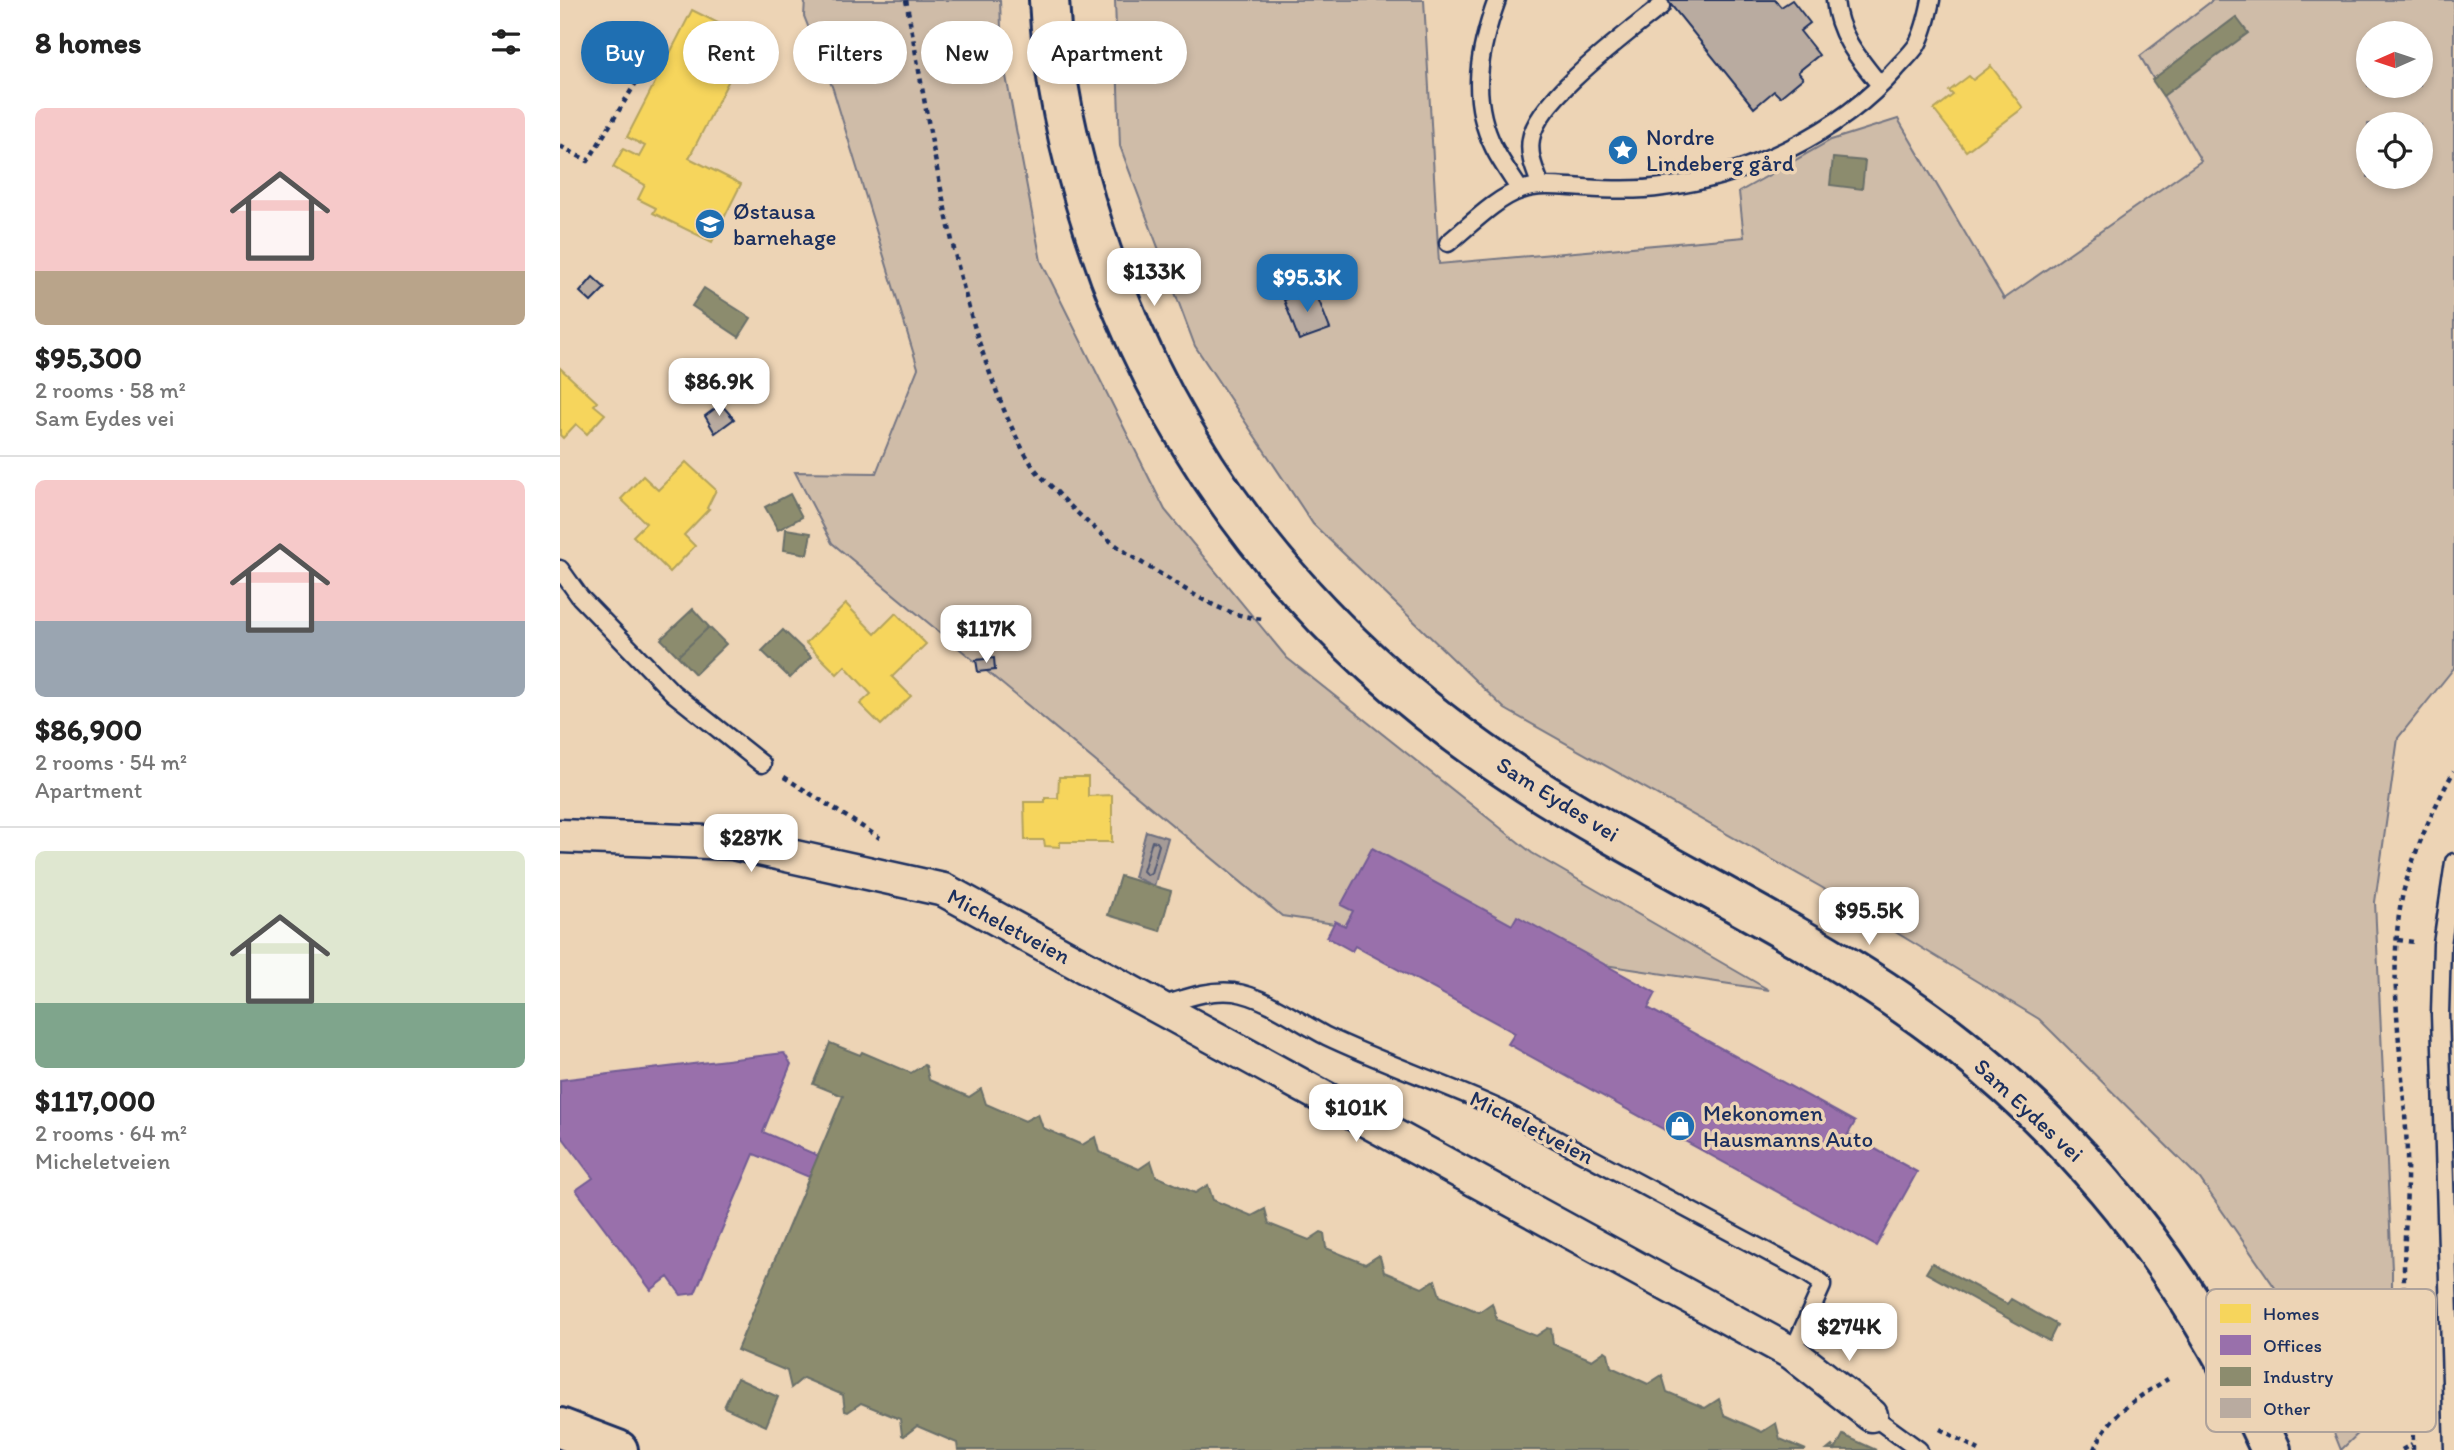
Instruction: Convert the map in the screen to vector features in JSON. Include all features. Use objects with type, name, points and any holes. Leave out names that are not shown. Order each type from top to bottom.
[{"type":"main road","name":"Sam Eydes vei","points":[[1049,0],[1061,109],[1079,186],[1105,265],[1135,340],[1169,408],[1208,472],[1256,540],[1304,596],[1353,647],[1459,737],[1529,784],[1610,833],[1842,964],[1959,1045],[2015,1093],[2106,1184],[2149,1239],[2206,1325]]},
{"type":"main road","points":[[560,1428],[618,1450]]},
{"type":"main road","name":"Sam Eydes vei","points":[[2263,1432],[2271,1450]]},
{"type":"street","name":"Micheletveien","points":[[560,836],[732,843],[944,890],[1792,1353],[1871,1415]]},
{"type":"lane","points":[[1497,0],[1479,60],[1479,90],[1483,115],[1493,146],[1520,190]]},
{"type":"lane","points":[[1835,0],[1836,13],[1843,32],[1853,50],[1880,85]]},
{"type":"lane","points":[[1448,243],[1504,198],[1520,190],[1541,186],[1621,190],[1665,187],[1735,171],[1779,154],[1830,125],[1880,85],[1916,46],[1928,17],[1931,0]]},
{"type":"lane","points":[[1541,186],[1530,156],[1535,124],[1548,106],[1581,74],[1661,6]]},
{"type":"lane","points":[[560,569],[580,597],[673,693],[762,764]]},
{"type":"lane","points":[[2453,1450],[2440,1014],[2442,944],[2454,862]]},
{"type":"lane","name":"Micheletveien","points":[[1158,1007],[1203,993],[1229,992],[1257,1000],[1327,1036],[1500,1109],[1807,1273],[1822,1283],[1822,1286],[1792,1353]]},
{"type":"lane","name":"Micheletveien","points":[[1871,1415],[1919,1450]]},
{"type":"path","points":[[906,0],[949,234],[965,297],[1005,413],[1034,469],[1079,516],[1126,554],[1206,603],[1243,617],[1264,619]]},
{"type":"path","points":[[560,146],[588,161],[635,84]]},
{"type":"path","points":[[762,764],[889,843]]},
{"type":"path","points":[[2404,1289],[2407,1152],[2397,1002],[2398,940],[2403,893],[2444,787],[2454,771]]},
{"type":"path","points":[[2095,1450],[2100,1434],[2120,1413],[2134,1400],[2168,1379]]},
{"type":"path","points":[[2402,1450],[2413,1447]]},
{"type":"shaded area","points":[[805,0],[1000,0],[1001,21],[921,21],[921,84],[1007,84],[1041,261],[1165,510],[1287,658],[1532,853],[1769,990],[1282,916],[832,543],[795,472],[876,473],[918,368],[831,84],[907,84],[907,21],[806,21]]},
{"type":"shaded area","points":[[1115,0],[1424,0],[1439,264],[1744,237],[1739,192],[1831,140],[1898,119],[2004,299],[2201,161],[2140,56],[2213,0],[2454,0],[2454,668],[2398,738],[2375,902],[2392,1289],[2276,1289],[2200,1179],[2039,1019],[1821,887],[1505,709],[1313,524],[1195,346],[1120,146],[1118,84],[1187,84],[1187,21],[1116,21]]},
{"type":"shaded area","points":[[2334,1432],[2360,1432],[2341,1450]]},
{"type":"water","points":[[1146,831],[1168,838],[1154,886],[1134,877]]},
{"type":"building: Homes","points":[[692,10],[714,21],[686,21]]},
{"type":"building: Homes","points":[[683,28],[683,84],[727,84],[689,158],[741,184],[712,242],[653,213],[656,208],[638,199],[645,185],[613,167],[623,149],[639,157],[645,146],[627,137],[654,84],[669,84],[669,55]]},
{"type":"building: Homes","points":[[1991,66],[2023,108],[1966,151],[1934,110],[1953,95],[1949,91],[1969,76],[1973,80]]},
{"type":"building: Homes","points":[[560,368],[597,402],[594,405],[605,414],[587,434],[576,424],[563,438],[560,435]]},
{"type":"building: Homes","points":[[686,462],[716,490],[707,508],[709,509],[684,535],[695,546],[670,572],[633,536],[646,523],[621,499],[643,476],[658,490]]},
{"type":"building: Homes","points":[[846,604],[875,634],[896,613],[926,644],[892,677],[911,696],[881,725],[860,704],[871,694],[845,666],[837,674],[806,643]]},
{"type":"building: Homes","points":[[1059,777],[1088,777],[1088,796],[1112,795],[1112,842],[1060,842],[1060,847],[1045,846],[1044,840],[1025,840],[1024,802],[1045,802],[1045,798],[1058,798]]},
{"type":"building: Offices","points":[[1372,848],[1512,925],[1517,916],[1656,993],[1648,1008],[1855,1122],[1848,1134],[1917,1172],[1876,1246],[1508,1044],[1515,1033],[1355,946],[1352,951],[1327,937],[1335,921],[1345,926],[1353,911],[1341,905]]},
{"type":"building: Offices","points":[[784,1053],[791,1064],[763,1132],[819,1156],[809,1177],[754,1154],[695,1293],[681,1295],[668,1277],[651,1290],[576,1190],[593,1178],[560,1134],[560,1080]]},
{"type":"building: Industry","points":[[2236,17],[2248,33],[2163,96],[2152,80]]},
{"type":"building: Industry","points":[[1833,158],[1865,161],[1862,189],[1830,185]]},
{"type":"building: Industry","points":[[704,288],[751,318],[739,337],[692,306]]},
{"type":"building: Industry","points":[[790,494],[802,517],[778,530],[765,507]]},
{"type":"building: Industry","points":[[786,529],[811,533],[807,554],[784,550]]},
{"type":"building: Industry","points":[[693,609],[709,627],[678,656],[661,639]]},
{"type":"building: Industry","points":[[709,627],[726,644],[695,674],[678,656]]},
{"type":"building: Industry","points":[[783,630],[811,657],[790,678],[762,651]]},
{"type":"building: Industry","points":[[1120,876],[1171,891],[1160,931],[1108,915]]},
{"type":"building: Industry","points":[[830,1043],[860,1055],[862,1052],[911,1073],[924,1065],[929,1080],[969,1097],[981,1089],[986,1104],[1025,1121],[1038,1114],[1043,1128],[1082,1145],[1095,1137],[1099,1152],[1139,1169],[1151,1161],[1156,1176],[1195,1193],[1208,1185],[1213,1200],[1252,1216],[1265,1209],[1269,1224],[1309,1240],[1321,1232],[1324,1233],[1326,1248],[1365,1264],[1378,1256],[1384,1272],[1422,1288],[1435,1280],[1440,1296],[1479,1312],[1492,1303],[1497,1320],[1536,1336],[1548,1328],[1551,1329],[1553,1344],[1592,1360],[1605,1351],[1608,1353],[1611,1367],[1648,1384],[1662,1375],[1667,1392],[1705,1408],[1719,1399],[1724,1415],[1762,1432],[1776,1423],[1780,1439],[1806,1450],[958,1450],[957,1443],[917,1426],[904,1436],[900,1419],[861,1403],[848,1412],[845,1411],[843,1395],[803,1378],[791,1388],[787,1371],[737,1350],[843,1096],[813,1084]]},
{"type":"building: Industry","points":[[1932,1263],[2007,1304],[2011,1299],[2057,1325],[2049,1341],[1926,1273]]},
{"type":"building: Industry","points":[[737,1378],[778,1397],[766,1426],[724,1407]]},
{"type":"building: Industry","points":[[1843,1435],[1876,1450],[1835,1450]]},
{"type":"building: Other","points":[[1667,0],[1775,0],[1781,7],[1792,0],[1810,23],[1800,31],[1819,55],[1798,72],[1803,78],[1780,97],[1774,91],[1754,108]]},
{"type":"building: Other","points":[[593,277],[605,288],[591,302],[580,292]]},
{"type":"building: Other","points":[[1314,288],[1330,329],[1299,340],[1284,300]]},
{"type":"building: Other","points":[[721,404],[734,419],[715,433],[705,416]]},
{"type":"building: Other","points":[[994,658],[995,670],[978,672],[976,660]]},
{"type":"place","name":"Nordre Lindeberg gård","points":[[1623,150]]},
{"type":"place","name":"Østausa barnehage","points":[[710,224]]},
{"type":"place","name":"Mekonomen Hausmanns Auto","points":[[1680,1126]]}]
